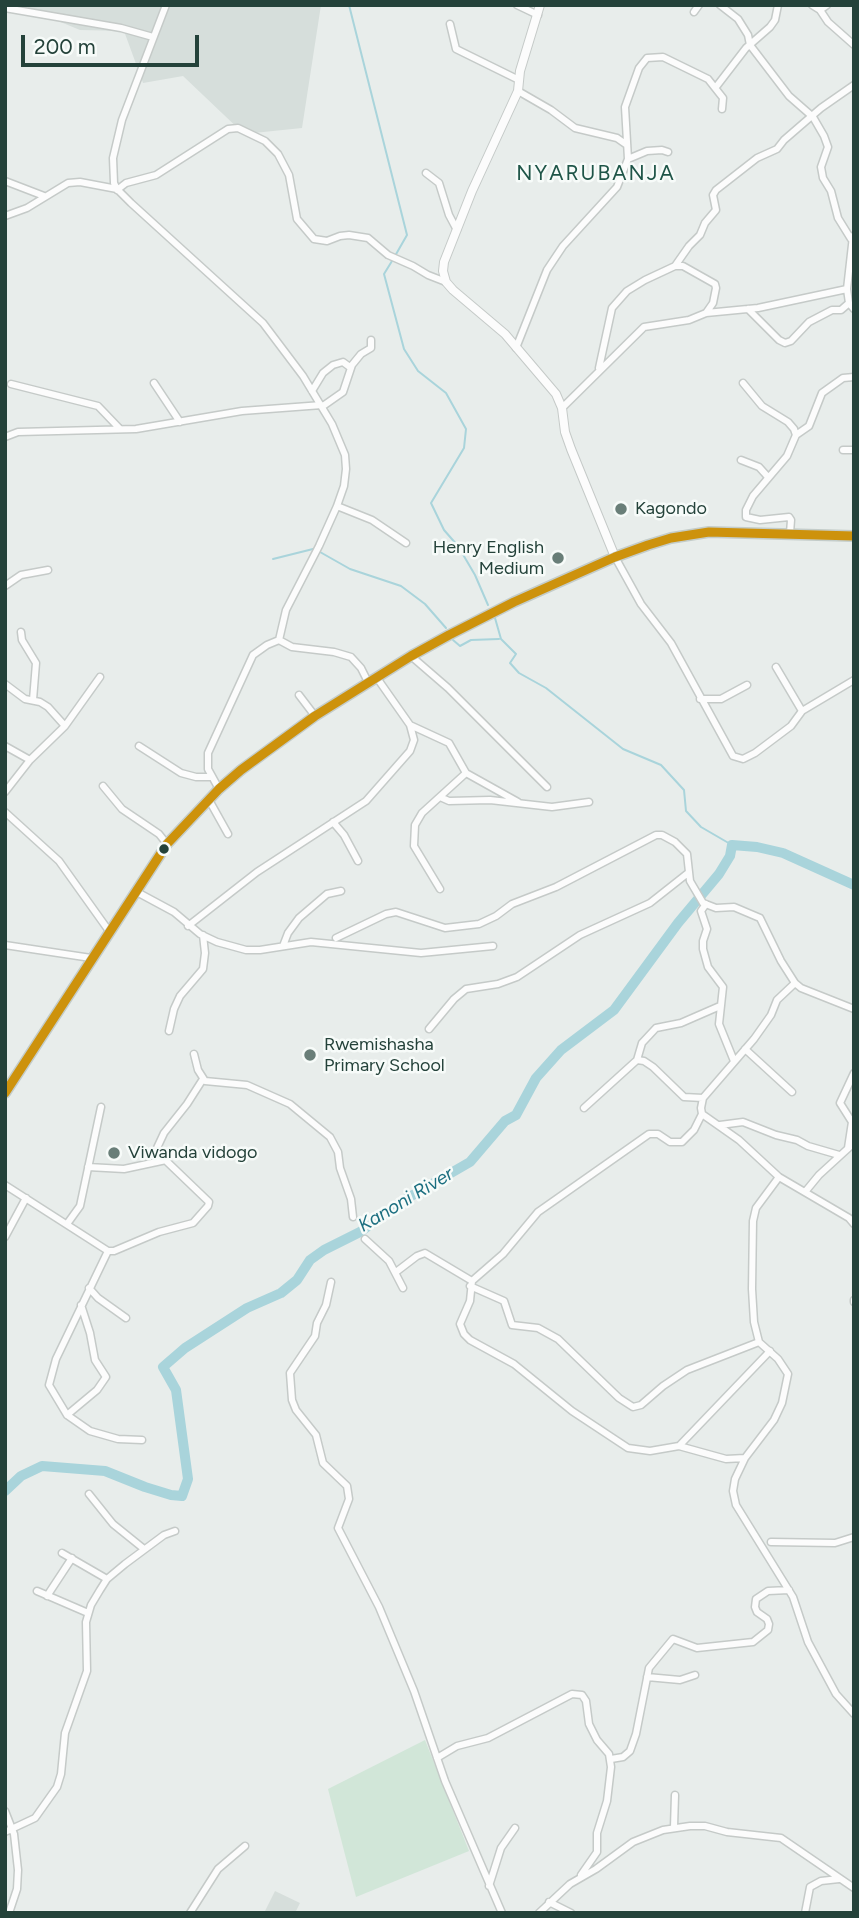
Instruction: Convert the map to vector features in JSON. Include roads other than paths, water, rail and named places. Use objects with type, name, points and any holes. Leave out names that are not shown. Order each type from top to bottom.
[{"type":"highway","points":[[5,1093],[167,844],[219,789],[315,716],[411,656],[514,602],[615,556],[693,533],[727,531],[854,536]]},
{"type":"street","points":[[117,189],[112,167],[116,141],[166,5]]},
{"type":"street","points":[[517,5],[538,15]]},
{"type":"street","points":[[446,282],[444,262],[481,170],[518,91],[540,5]]},
{"type":"street","points":[[694,12],[699,5]]},
{"type":"street","points":[[720,5],[738,19],[750,45],[789,96],[813,117],[827,143],[821,167],[823,178],[831,191],[838,218],[853,237],[851,278],[847,289],[851,306],[832,310],[809,322],[791,341],[785,343],[748,309]]},
{"type":"street","points":[[716,87],[750,45],[770,27],[778,9],[784,5]]},
{"type":"street","points":[[812,5],[823,7],[828,22],[854,44]]},
{"type":"street","points":[[5,8],[121,28],[153,37]]},
{"type":"street","points":[[450,24],[456,49],[519,80]]},
{"type":"street","points":[[516,348],[547,270],[563,246],[617,187],[628,159],[625,107],[641,62],[647,58],[663,57],[697,72],[716,87],[723,98],[722,109]]},
{"type":"street","points":[[675,266],[716,210],[713,193],[757,158],[777,149],[841,92],[854,85]]},
{"type":"street","points":[[518,91],[575,128],[617,138],[627,146]]},
{"type":"street","points":[[117,189],[126,183],[156,175],[228,129],[238,128],[265,141],[278,154],[289,175],[297,219],[314,239],[327,241],[349,235],[368,237],[388,255],[446,282],[505,334],[556,394],[562,408],[565,432],[571,449],[615,556],[640,604],[658,623],[671,643],[733,756],[743,759],[791,726],[802,711],[854,680]]},
{"type":"street","points":[[628,159],[647,151],[668,152]]},
{"type":"street","points":[[426,173],[439,183],[449,215],[457,230]]},
{"type":"street","points":[[5,181],[44,197]]},
{"type":"street","points":[[5,216],[27,208],[61,186],[74,182],[117,189],[263,323],[322,406],[345,455],[346,469],[337,506],[286,610],[279,640]]},
{"type":"street","points":[[599,370],[609,318],[619,298],[636,285],[675,266],[683,266],[715,284],[713,303],[706,313]]},
{"type":"street","points":[[562,408],[644,327],[689,320],[706,313],[758,309],[847,289]]},
{"type":"street","points":[[5,437],[18,432],[120,429],[242,411],[322,406],[343,392],[351,368],[356,359],[371,348],[371,340]]},
{"type":"street","points":[[312,391],[323,373],[333,365],[344,362],[351,368]]},
{"type":"street","points":[[790,533],[789,517],[760,520],[746,517],[746,510],[768,477],[787,456],[796,435],[810,426],[822,393],[843,378],[854,377]]},
{"type":"street","points":[[154,383],[180,422]]},
{"type":"street","points":[[743,383],[762,405],[788,422],[796,435]]},
{"type":"street","points":[[11,384],[99,406],[120,429]]},
{"type":"street","points":[[843,450],[854,450]]},
{"type":"street","points":[[741,460],[759,467],[768,477]]},
{"type":"street","points":[[337,506],[372,520],[406,543]]},
{"type":"street","points":[[5,586],[21,575],[48,570]]},
{"type":"street","points":[[21,632],[22,640],[36,663],[33,700]]},
{"type":"street","points":[[279,640],[292,647],[351,657],[410,725],[449,743],[466,774],[518,802]]},
{"type":"street","points":[[219,789],[207,764],[208,753],[253,654],[279,640]]},
{"type":"street","points":[[411,656],[448,688],[547,787]]},
{"type":"street","points":[[776,667],[802,711]]},
{"type":"street","points":[[5,792],[30,760],[65,726],[100,677]]},
{"type":"street","points":[[5,684],[25,699],[33,700],[54,712],[65,726]]},
{"type":"street","points":[[700,699],[721,699],[747,685]]},
{"type":"street","points":[[299,695],[315,716]]},
{"type":"street","points":[[188,926],[257,872],[366,801],[408,754],[414,740],[410,725]]},
{"type":"street","points":[[5,746],[30,760]]},
{"type":"street","points":[[139,746],[181,773],[212,777]]},
{"type":"street","points":[[440,889],[414,846],[415,825],[422,813],[466,774]]},
{"type":"street","points":[[103,786],[122,809],[161,836],[167,844]]},
{"type":"street","points":[[440,797],[449,801],[518,802],[552,807],[589,802]]},
{"type":"street","points":[[209,800],[228,834]]},
{"type":"street","points":[[5,812],[59,862],[109,932]]},
{"type":"street","points":[[333,822],[344,835],[358,861]]},
{"type":"street","points":[[335,938],[396,912],[445,928],[479,924],[512,904],[556,887],[656,835],[668,837],[687,854],[688,873],[693,888],[706,905],[716,908],[734,907],[760,918],[795,983],[801,988],[854,1009]]},
{"type":"street","points":[[429,1029],[466,989],[498,984],[517,977],[580,935],[650,903],[688,873]]},
{"type":"street","points":[[135,891],[174,912],[188,926],[203,935],[246,950],[311,942],[421,953],[493,946]]},
{"type":"street","points":[[283,946],[288,933],[299,918],[327,894],[341,891]]},
{"type":"street","points":[[706,905],[701,912],[707,929],[703,949],[708,967],[723,987],[720,1030],[734,1061]]},
{"type":"street","points":[[169,1031],[180,996],[203,969],[203,935]]},
{"type":"street","points":[[5,945],[91,958]]},
{"type":"street","points":[[745,1458],[726,1459],[679,1446],[650,1451],[628,1448],[572,1411],[514,1364],[471,1340],[464,1334],[460,1324],[470,1301],[471,1284],[503,1254],[530,1219],[584,1178],[653,1133],[670,1142],[682,1142],[694,1130],[702,1114],[703,1098],[766,1024],[777,1000],[795,983]]},
{"type":"street","points":[[584,1108],[637,1060],[642,1044],[656,1028],[681,1023],[720,1006]]},
{"type":"street","points":[[745,1049],[792,1092]]},
{"type":"street","points":[[194,1054],[203,1079],[213,1083],[247,1086],[290,1104],[330,1137],[338,1152],[354,1217]]},
{"type":"street","points":[[637,1060],[653,1067],[684,1097],[703,1098]]},
{"type":"street","points":[[805,1192],[839,1155],[851,1146],[852,1122],[840,1102],[854,1073]]},
{"type":"street","points":[[5,1185],[108,1251],[193,1223],[209,1205],[209,1201],[157,1150],[160,1140],[203,1079]]},
{"type":"street","points":[[67,1224],[80,1206],[101,1107]]},
{"type":"street","points":[[702,1114],[745,1145],[779,1177],[849,1218],[854,1224]]},
{"type":"street","points":[[719,1125],[743,1122],[839,1155]]},
{"type":"street","points":[[88,1167],[124,1169],[166,1160]]},
{"type":"street","points":[[779,1177],[756,1208],[753,1221],[752,1289],[754,1322],[759,1342],[785,1367],[788,1374],[786,1389],[774,1420],[745,1458],[734,1485],[736,1505],[789,1590],[808,1642],[836,1694],[854,1714]]},
{"type":"street","points":[[5,1237],[26,1198]]},
{"type":"street","points":[[365,1238],[389,1261],[403,1288]]},
{"type":"street","points":[[108,1251],[56,1359],[49,1385],[67,1415],[90,1431],[125,1441],[142,1440]]},
{"type":"street","points":[[396,1272],[416,1256],[425,1254],[471,1284],[504,1301],[512,1325],[538,1328],[558,1339],[619,1398],[633,1407],[638,1407],[663,1385],[687,1370],[759,1342]]},
{"type":"street","points":[[331,1282],[315,1336],[290,1373],[291,1393],[296,1410],[316,1435],[323,1463],[347,1486],[349,1499],[338,1528],[379,1607],[414,1691],[437,1758],[502,1913]]},
{"type":"street","points":[[89,1288],[126,1318]]},
{"type":"street","points":[[67,1415],[97,1390],[106,1377],[94,1360],[90,1332],[81,1305]]},
{"type":"street","points":[[679,1446],[770,1351]]},
{"type":"street","points":[[89,1494],[113,1524],[144,1549]]},
{"type":"street","points":[[8,1830],[35,1818],[57,1787],[65,1733],[87,1671],[88,1613],[107,1579],[144,1549],[175,1531]]},
{"type":"street","points":[[771,1542],[835,1543],[854,1537]]},
{"type":"street","points":[[62,1553],[107,1579]]},
{"type":"street","points":[[47,1596],[72,1558]]},
{"type":"street","points":[[611,1759],[627,1755],[632,1749],[650,1664],[670,1646],[673,1639],[696,1648],[757,1640],[768,1630],[769,1624],[767,1619],[757,1612],[756,1599],[768,1591],[789,1590]]},
{"type":"street","points":[[37,1591],[88,1613]]},
{"type":"street","points":[[647,1677],[680,1680],[695,1675]]},
{"type":"street","points":[[437,1758],[457,1746],[488,1738],[572,1694],[578,1693],[585,1698],[592,1731],[611,1759],[607,1801],[597,1833],[597,1852],[580,1876],[538,1913]]},
{"type":"street","points":[[674,1827],[675,1795]]},
{"type":"street","points":[[5,1811],[8,1830],[14,1835],[18,1880],[9,1913]]},
{"type":"street","points":[[580,1876],[596,1869],[633,1842],[674,1827],[705,1826],[727,1832],[781,1838],[854,1888]]},
{"type":"street","points":[[489,1886],[501,1848],[514,1828]]},
{"type":"street","points":[[190,1913],[218,1869],[245,1846]]},
{"type":"street","points":[[805,1913],[810,1887],[821,1881],[839,1879]]},
{"type":"street","points":[[549,1902],[571,1913]]},
{"type":"waterway","points":[[349,5],[407,235],[395,256]]},
{"type":"waterway","points":[[392,261],[384,274],[404,349],[418,371],[446,393],[466,429],[464,448],[431,503],[444,530],[458,546],[475,575],[488,605]]},
{"type":"waterway","points":[[273,559],[313,549]]},
{"type":"waterway","points":[[320,552],[350,569],[401,586],[425,604],[446,628]]},
{"type":"waterway","points":[[495,618],[501,639],[516,654],[510,663],[519,673],[546,688],[623,749],[661,765],[684,790],[686,811],[701,827],[732,845]]},
{"type":"waterway","points":[[453,640],[460,646],[471,640],[499,639]]},
{"type":"waterway","name":"Kanoni River","points":[[5,1491],[21,1476],[42,1466],[105,1471],[145,1487],[182,1496],[188,1479],[176,1390],[163,1367],[185,1348],[247,1308],[281,1293],[297,1280],[310,1260],[324,1250],[360,1232],[406,1199],[470,1162],[505,1121],[516,1115],[536,1078],[561,1050],[614,1010],[678,923],[719,874],[730,856],[732,845],[783,853],[854,885]]},
{"type":"place","name":"Kagondo","points":[[621,509]]},
{"type":"place","name":"Henry English Medium","points":[[558,558]]},
{"type":"place","name":"Rwemishasha Primary School","points":[[310,1055]]},
{"type":"place","name":"Viwanda vidogo","points":[[114,1153]]},
{"type":"district","name":"NYARUBANJA","points":[[596,174]]}]
